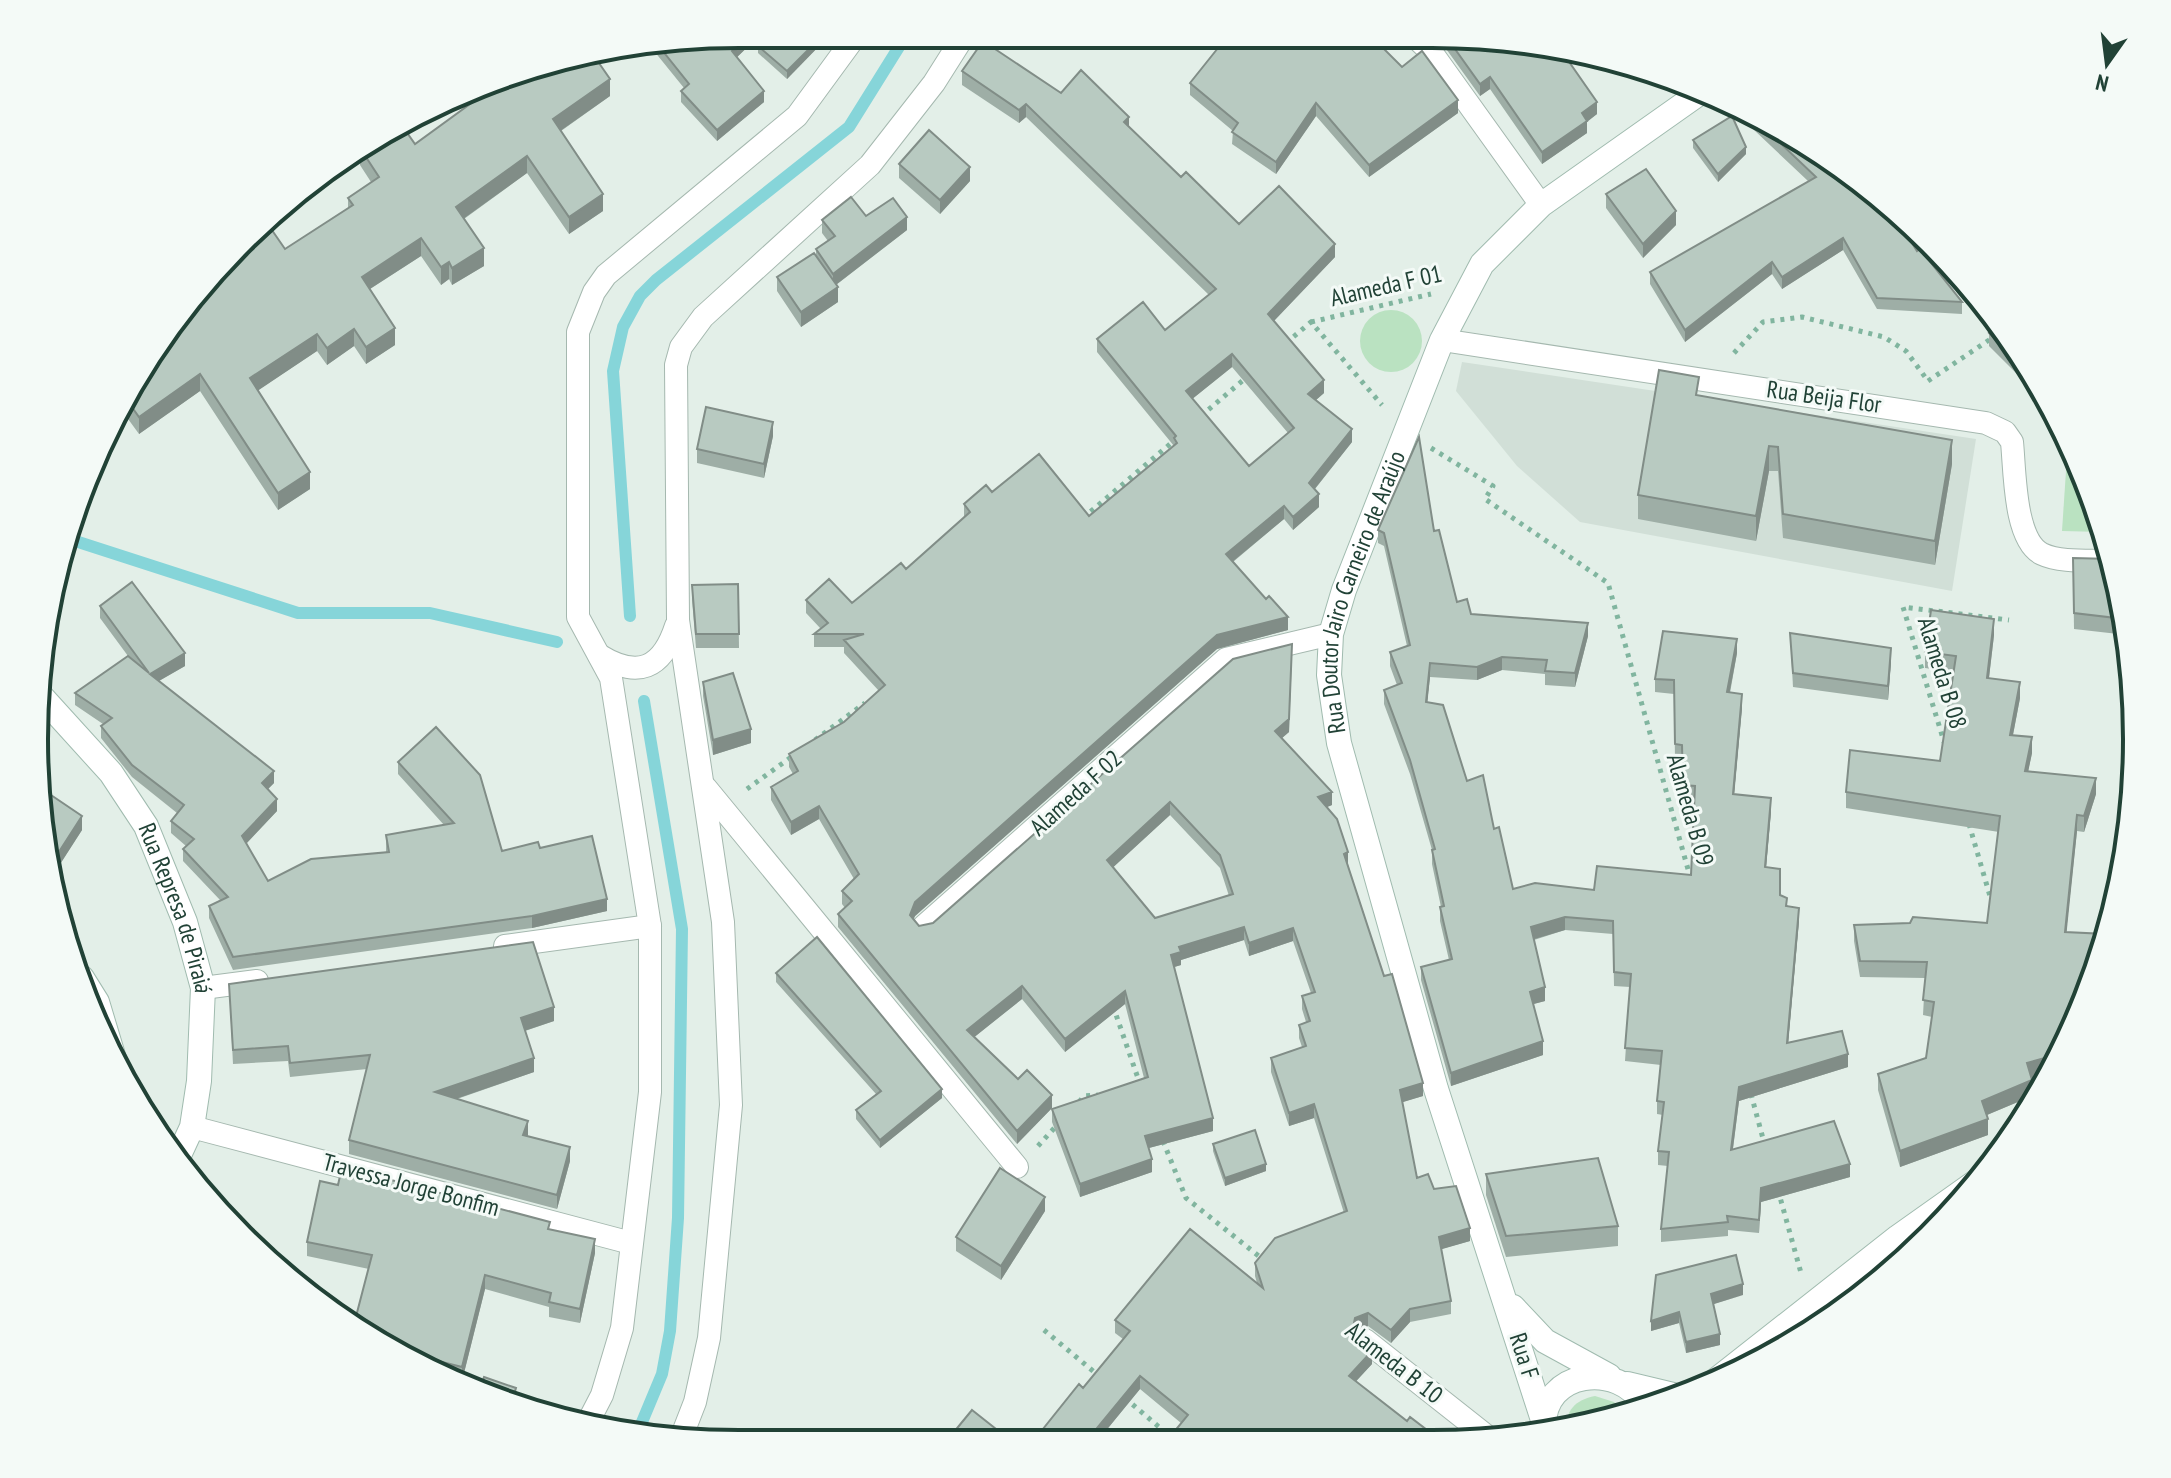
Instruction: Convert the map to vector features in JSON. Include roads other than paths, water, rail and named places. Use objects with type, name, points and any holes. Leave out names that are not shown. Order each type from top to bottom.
[{"type":"street","name":"Rua Doutor Jairo Carneiro de Araújo","points":[[1502,1293],[1436,1089],[1339,743],[1329,675],[1331,634],[1344,590],[1405,433],[1442,340],[1468,286],[1495,247],[1541,205],[1691,99]]},
{"type":"street","name":"Rua Represa de Piraiá","points":[[49,704],[111,773],[146,826],[175,893],[203,988],[199,1081],[192,1127],[182,1148]]},
{"type":"street","points":[[1752,1351],[1938,1210]]},
{"type":"street","points":[[1502,1293],[1545,1341],[1619,1381],[1637,1398]]},
{"type":"street","name":"Rua F","points":[[1502,1293],[1542,1421]]},
{"type":"street","points":[[1545,1420],[1549,1403],[1568,1384],[1593,1375],[1659,1391]]},
{"type":"lane","points":[[592,1414],[602,1395],[622,1328],[650,1092],[650,926],[614,693],[599,655],[584,629],[577,605],[575,355],[584,312],[594,292],[625,256],[797,116],[847,48]]},
{"type":"lane","points":[[684,1428],[702,1376],[709,1338],[731,1105],[723,922],[706,787],[683,669],[678,620],[675,388],[681,347],[690,331],[714,306],[870,165],[934,83],[956,48]]},
{"type":"lane","points":[[1427,48],[1541,205]]},
{"type":"lane","name":"Rua Beija Flor","points":[[1442,340],[1986,423],[2005,432],[2012,442],[2022,528],[2027,539],[2039,553],[2053,558],[2099,560]]},
{"type":"lane","points":[[599,655],[632,669],[647,667],[667,649],[678,620]]},
{"type":"lane","name":"Alameda F 02","points":[[924,926],[1226,659],[1331,634]]},
{"type":"lane","points":[[706,787],[1017,1167]]},
{"type":"lane","points":[[480,950],[650,926]]},
{"type":"lane","points":[[203,988],[280,978]]},
{"type":"lane","name":"Travessa Jorge Bonfim","points":[[192,1127],[631,1243]]},
{"type":"lane","name":"Alameda B 10","points":[[1365,1340],[1478,1429]]},
{"type":"waterway","points":[[630,616],[613,371],[623,327],[640,296],[656,280],[849,127],[898,48]]},
{"type":"waterway","points":[[78,542],[298,613],[430,613],[557,642]]},
{"type":"waterway","points":[[642,1423],[662,1374],[670,1331],[678,1218],[682,929],[644,701]]}]
